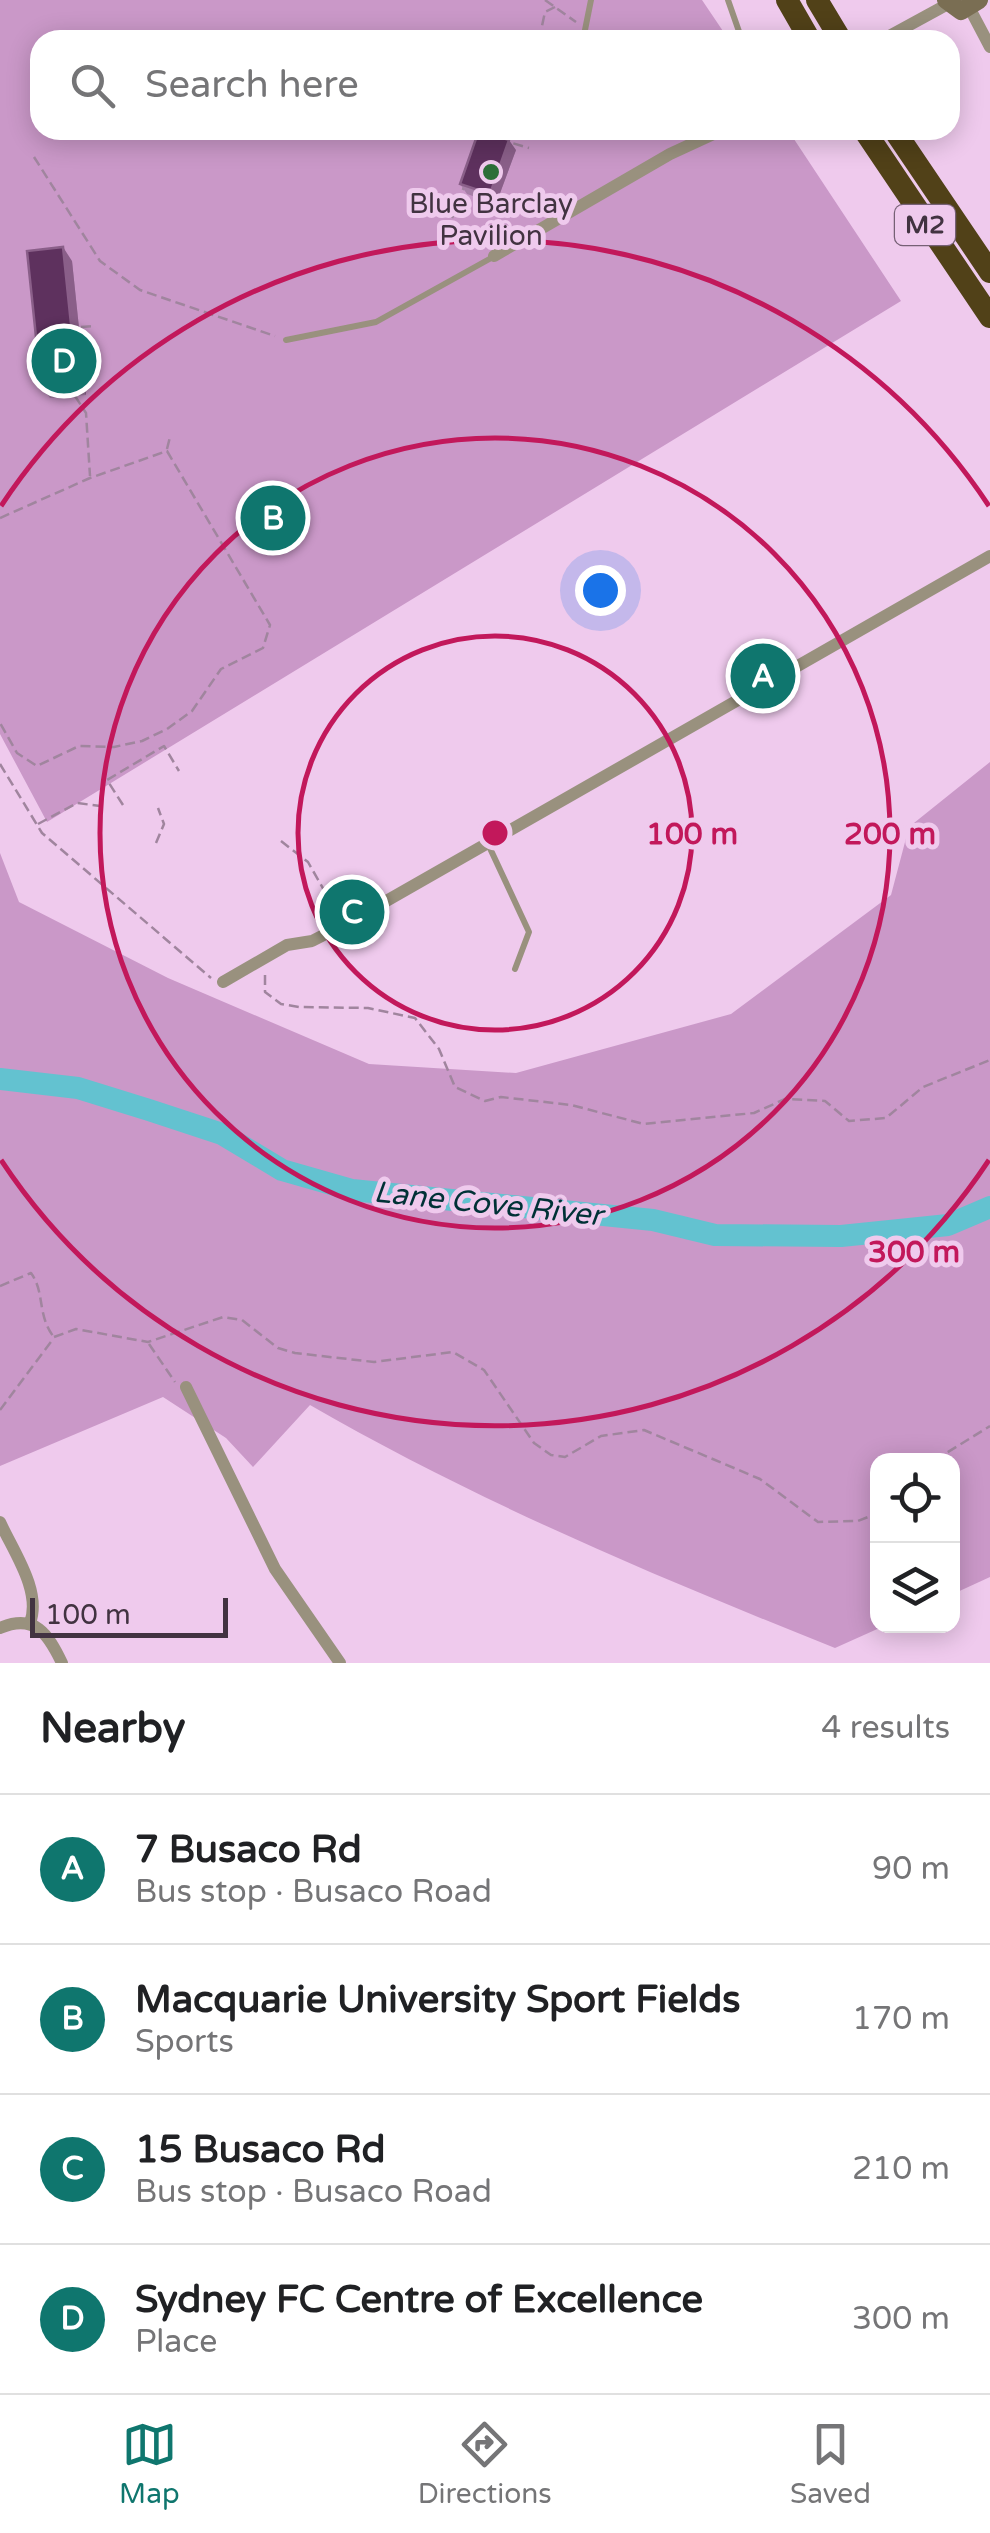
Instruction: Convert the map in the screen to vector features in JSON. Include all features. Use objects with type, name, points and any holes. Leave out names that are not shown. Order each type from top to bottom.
[{"type":"highway","points":[[787,0],[804,30]]},
{"type":"highway","points":[[817,0],[835,30]]},
{"type":"highway","name":"M2","points":[[871,140],[990,317]]},
{"type":"highway","name":"M2","points":[[901,140],[990,272]]},
{"type":"street","points":[[899,30],[947,2],[960,11],[975,4],[990,47]]},
{"type":"street","points":[[494,256],[700,140]]},
{"type":"street","points":[[223,982],[287,944],[312,941],[354,920],[990,556]]},
{"type":"street","points":[[186,1387],[275,1569],[340,1663]]},
{"type":"street","points":[[0,1522],[33,1595],[35,1610],[30,1623]]},
{"type":"street","points":[[0,1628],[30,1623],[46,1633],[62,1663]]},
{"type":"lane","points":[[584,30],[591,0]]},
{"type":"lane","points":[[728,0],[738,30]]},
{"type":"lane","points":[[286,340],[376,322],[494,256]]},
{"type":"lane","points":[[488,843],[529,932],[515,969]]},
{"type":"path","points":[[546,0],[584,30]]},
{"type":"path","points":[[541,30],[545,12],[556,6]]},
{"type":"path","points":[[513,140],[528,148]]},
{"type":"path","points":[[34,156],[100,261],[140,290],[286,340]]},
{"type":"path","points":[[452,218],[464,187]]},
{"type":"path","points":[[79,327],[94,326]]},
{"type":"path","points":[[75,396],[86,412],[90,478]]},
{"type":"path","points":[[0,723],[18,753],[37,766],[79,746],[142,741],[192,711],[221,669],[263,648],[270,625],[167,451],[170,437]]},
{"type":"path","points":[[0,518],[90,478],[167,451]]},
{"type":"path","points":[[123,805],[107,780],[121,771],[164,746],[180,771]]},
{"type":"path","points":[[0,764],[36,826],[216,982],[223,982]]},
{"type":"path","points":[[36,826],[77,803],[100,806],[103,801]]},
{"type":"path","points":[[156,843],[164,824],[158,808]]},
{"type":"path","points":[[281,842],[308,862],[339,916]]},
{"type":"path","points":[[268,970],[262,985],[281,1004],[368,1008],[415,1018],[440,1049],[455,1087],[485,1101],[501,1097],[571,1105],[644,1124],[754,1113],[785,1099],[825,1101],[849,1121],[886,1118],[922,1087],[990,1060]]},
{"type":"path","points":[[0,1286],[31,1274],[38,1283],[40,1318],[54,1337]]},
{"type":"path","points":[[0,1410],[54,1337],[76,1329],[148,1342],[223,1318],[242,1320],[278,1348],[295,1353],[374,1362],[454,1352],[484,1370],[534,1443],[551,1455],[565,1457],[600,1436],[644,1430],[760,1479],[818,1522],[858,1521],[870,1516]]},
{"type":"path","points":[[148,1342],[171,1380],[186,1387]]},
{"type":"path","points":[[946,1453],[990,1426]]},
{"type":"shaded area","points":[[0,0],[702,0],[722,30],[30,30],[30,140],[795,140],[901,301],[47,822],[0,734]]},
{"type":"shaded area","points":[[990,762],[990,1577],[960,1591],[960,1453],[870,1453],[870,1632],[835,1648],[502,1506],[310,1405],[253,1467],[226,1438],[163,1397],[0,1466],[0,853],[19,902],[168,978],[369,1064],[516,1073],[731,1014],[891,895],[909,827]]},
{"type":"building","points":[[475,140],[509,140],[490,194],[460,184]]},
{"type":"building","points":[[63,247],[77,382],[41,385],[27,251]]},
{"type":"waterway","name":"Lane Cove River","points":[[0,1079],[78,1088],[149,1110],[222,1134],[282,1170],[352,1190],[653,1220],[715,1235],[841,1236],[948,1225],[990,1207]]},
{"type":"place","name":"Blue Barclay Pavilion","points":[[491,172]]},
{"type":"place","name":"Sydney FC Centre of Excellence","points":[[64,361]]},
{"type":"place","name":"Macquarie University Sport Fields","points":[[273,518]]},
{"type":"place","name":"7 Busaco Rd","points":[[763,676]]},
{"type":"place","name":"15 Busaco Rd","points":[[352,912]]}]
